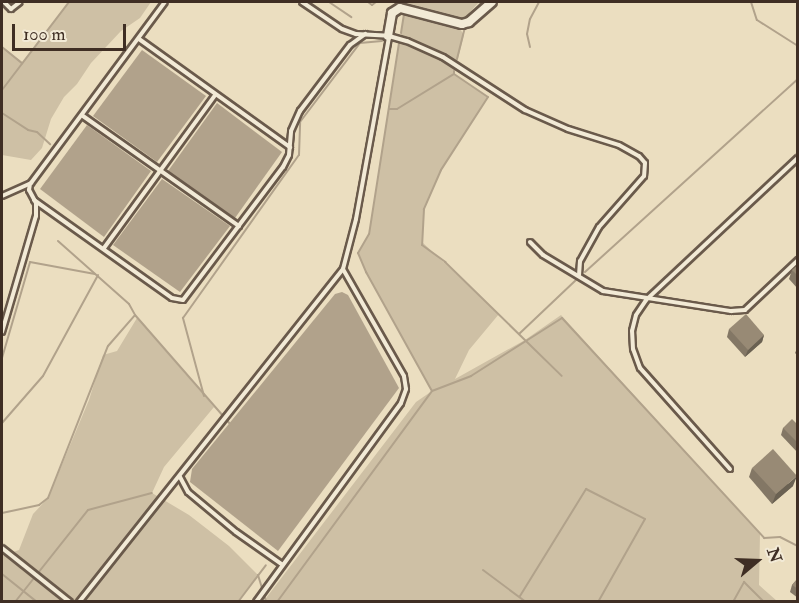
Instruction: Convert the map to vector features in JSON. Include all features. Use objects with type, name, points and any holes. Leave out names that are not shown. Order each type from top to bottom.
[{"type":"street","points":[[388,36],[392,13],[400,8],[462,24],[469,22],[492,2]]},
{"type":"lane","points":[[4,2],[11,9],[20,2]]},
{"type":"lane","points":[[2,332],[36,216],[34,200],[29,190],[31,183],[165,2]]},
{"type":"lane","points":[[302,2],[342,29],[388,36],[443,57],[525,110],[568,129],[619,145],[639,156],[645,163],[644,176],[599,227],[580,261],[579,276]]},
{"type":"lane","points":[[34,200],[172,298],[179,301],[187,297],[283,167],[290,148],[291,131],[300,111],[350,45],[365,34]]},
{"type":"lane","points":[[79,602],[343,269],[356,219],[388,36]]},
{"type":"lane","points":[[139,39],[290,148]]},
{"type":"lane","points":[[104,248],[215,95]]},
{"type":"lane","points":[[82,116],[239,226]]},
{"type":"lane","points":[[730,469],[640,368],[633,349],[632,331],[636,315],[646,300],[798,158]]},
{"type":"lane","points":[[2,196],[31,183]]},
{"type":"lane","points":[[530,242],[543,255],[603,291],[646,300],[745,310],[798,260]]},
{"type":"lane","points":[[256,602],[401,403],[406,389],[404,376],[343,269]]},
{"type":"lane","points":[[180,477],[188,492],[236,532],[283,565]]},
{"type":"lane","points":[[2,548],[70,602]]},
{"type":"shaded area","points":[[69,2],[151,2],[140,18],[121,31],[91,63],[77,84],[64,97],[51,119],[42,148],[31,160],[2,155],[2,47],[22,62]]},
{"type":"shaded area","points":[[406,2],[479,2],[458,26],[464,35],[454,74],[488,97],[441,170],[424,209],[422,242],[499,314],[469,350],[455,379],[525,340],[561,315],[760,534],[759,585],[777,601],[263,602],[416,402],[432,391],[366,272],[358,253],[369,234]]},
{"type":"shaded area","points":[[142,50],[206,96],[157,162],[93,116]]},
{"type":"shaded area","points":[[217,103],[282,152],[235,218],[168,171]]},
{"type":"shaded area","points":[[87,125],[151,171],[104,237],[40,189]]},
{"type":"shaded area","points":[[162,179],[230,226],[180,292],[113,245]]},
{"type":"shaded area","points":[[342,292],[348,295],[399,388],[278,551],[190,482],[192,469],[335,294]]},
{"type":"shaded area","points":[[137,318],[214,407],[164,467],[152,493],[189,515],[229,546],[258,575],[238,601],[2,601],[2,556],[19,550],[33,514],[48,498],[89,400],[103,355],[117,351]]},
{"type":"building","points":[[798,265],[798,276],[792,270]]},
{"type":"building","points":[[746,314],[764,335],[748,350],[729,329]]},
{"type":"building","points":[[792,419],[798,425],[798,443],[783,428]]},
{"type":"building","points":[[773,449],[797,476],[776,494],[752,468]]},
{"type":"building","points":[[798,578],[798,589],[792,585]]},
{"type":"waterway","points":[[2,90],[69,2]]},
{"type":"waterway","points":[[329,2],[351,17]]},
{"type":"waterway","points":[[368,2],[372,5],[376,2]]},
{"type":"waterway","points":[[401,33],[406,2]]},
{"type":"waterway","points":[[467,19],[482,2]]},
{"type":"waterway","points":[[530,47],[527,34],[530,19],[539,2]]},
{"type":"waterway","points":[[751,2],[757,20],[798,46]]},
{"type":"waterway","points":[[457,59],[464,30]]},
{"type":"waterway","points":[[204,396],[183,318],[299,155],[300,122],[360,43],[382,41]]},
{"type":"waterway","points":[[399,43],[369,234],[358,253],[366,272],[432,391]]},
{"type":"waterway","points":[[2,47],[22,63]]},
{"type":"waterway","points":[[389,109],[397,109],[454,74],[454,71]]},
{"type":"waterway","points":[[454,74],[488,97],[441,170],[424,209],[422,245],[445,262],[562,376]]},
{"type":"waterway","points":[[585,272],[798,79]]},
{"type":"waterway","points":[[2,113],[28,130],[37,132],[50,144]]},
{"type":"waterway","points":[[58,241],[129,304],[135,315],[230,424]]},
{"type":"waterway","points":[[2,358],[30,262],[95,274]]},
{"type":"waterway","points":[[2,423],[43,376],[98,275]]},
{"type":"waterway","points":[[519,334],[577,279]]},
{"type":"waterway","points":[[2,513],[39,505],[48,498],[108,346],[135,315]]},
{"type":"waterway","points":[[277,602],[432,391],[471,376],[562,318],[764,538],[780,537],[798,546]]},
{"type":"waterway","points":[[520,596],[586,489],[645,519],[598,602]]},
{"type":"waterway","points":[[15,602],[88,510],[152,493]]},
{"type":"waterway","points":[[238,602],[266,565]]},
{"type":"waterway","points":[[483,570],[526,602]]},
{"type":"waterway","points":[[2,574],[37,602]]},
{"type":"waterway","points":[[258,575],[266,602]]},
{"type":"waterway","points":[[733,602],[744,582],[764,602]]}]
